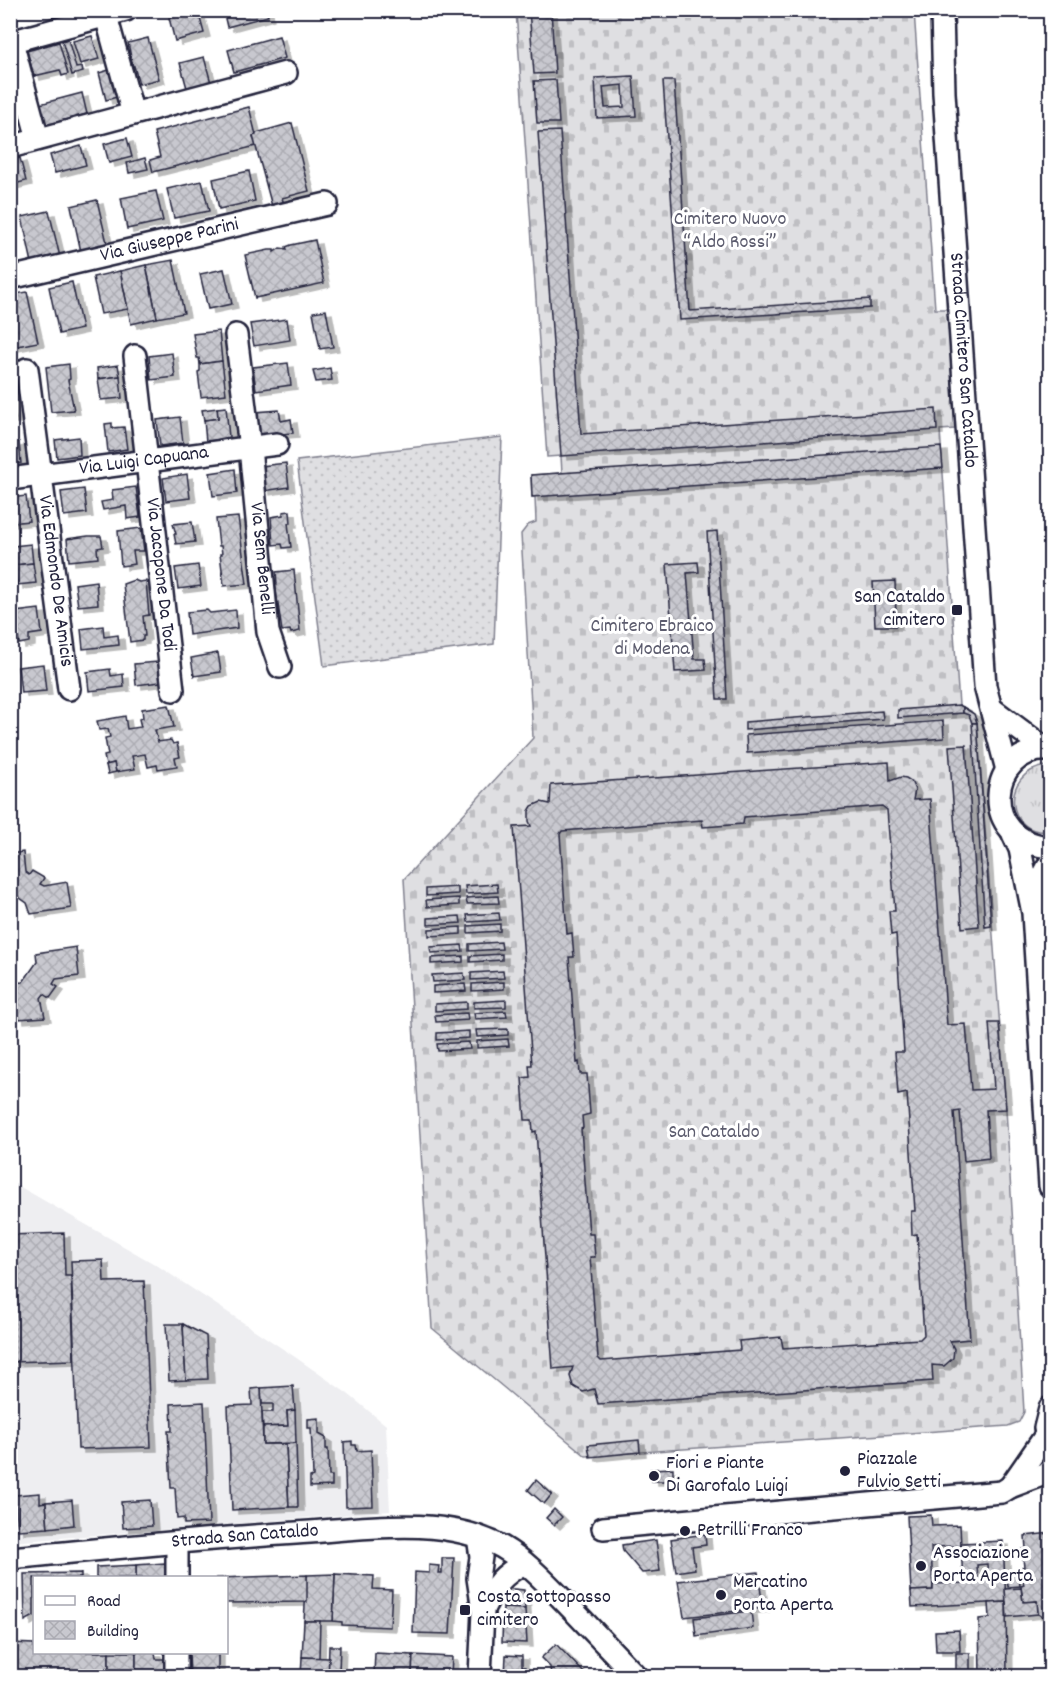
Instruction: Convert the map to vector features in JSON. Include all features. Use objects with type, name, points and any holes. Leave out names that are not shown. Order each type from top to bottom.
[{"type":"street","name":"Strada Cimitero San Cataldo","points":[[942,10],[944,93],[985,686],[1007,770]]},
{"type":"street","points":[[38,139],[11,42],[116,14],[133,114]]},
{"type":"street","points":[[10,147],[286,73]]},
{"type":"street","name":"Via Giuseppe Parini","points":[[10,278],[327,204]]},
{"type":"street","name":"Via Sem Benelli","points":[[236,335],[250,448],[268,632],[280,668]]},
{"type":"street","name":"Via Jacopone Da Todi","points":[[135,356],[173,690]]},
{"type":"street","name":"Via Edmondo De Amicis","points":[[27,369],[69,689]]},
{"type":"street","name":"Via Luigi Capuana","points":[[10,479],[278,444]]},
{"type":"street","points":[[992,709],[1048,750]]},
{"type":"street","points":[[1048,750],[1024,755],[1007,770],[1000,786],[998,803],[1003,820],[1014,834],[1024,842],[1050,847]]},
{"type":"street","points":[[1014,834],[1020,849],[1033,913],[1050,1186]]},
{"type":"street","points":[[1033,913],[1041,880],[1050,863]]},
{"type":"street","points":[[1010,1487],[1048,1443],[1046,1420],[1050,1408]]},
{"type":"street","points":[[603,1528],[995,1493],[1050,1472]]},
{"type":"street","name":"Strada San Cataldo","points":[[10,1558],[227,1537],[392,1527],[438,1528],[478,1537],[502,1548],[524,1563],[636,1677]]},
{"type":"street","points":[[478,1537],[481,1557],[478,1578],[483,1610],[480,1677]]},
{"type":"street","points":[[177,1543],[177,1576]]},
{"type":"street","points":[[483,1610],[497,1584],[506,1574],[524,1563]]},
{"type":"street","points":[[176,1654],[176,1677]]},
{"type":"shaded area","points":[[10,1181],[158,1266],[295,1357],[348,1394],[386,1425],[390,1511],[11,1542]]},
{"type":"green space","points":[[516,11],[914,11],[935,309],[948,309],[955,429],[940,430],[959,705],[971,711],[977,721],[1006,1109],[1024,1412],[1019,1422],[1008,1426],[586,1456],[432,1328],[404,879],[533,738],[521,534],[528,525],[536,522],[531,475],[562,473],[561,456],[547,457]]},
{"type":"green space","points":[[502,437],[494,644],[324,666],[297,461]]},
{"type":"green space","points":[[1050,766],[1050,831],[1035,830],[1024,824],[1017,815],[1014,803],[1015,791],[1021,780],[1031,771]]},
{"type":"building","points":[[223,10],[267,10],[268,16],[227,27]]},
{"type":"building","points":[[529,10],[551,10],[555,73],[534,74]]},
{"type":"building","points":[[198,11],[204,33],[175,41],[169,18]]},
{"type":"building","points":[[92,36],[99,59],[80,64],[73,41]]},
{"type":"building","points":[[279,36],[285,58],[234,72],[228,50]]},
{"type":"building","points":[[148,38],[159,79],[139,84],[128,43]]},
{"type":"building","points":[[68,39],[76,68],[82,67],[83,72],[72,75],[62,41]]},
{"type":"building","points":[[59,42],[68,74],[62,76],[60,70],[34,76],[27,51]]},
{"type":"building","points":[[204,57],[211,83],[187,88],[180,63]]},
{"type":"building","points":[[109,70],[117,97],[106,100],[99,73]]},
{"type":"building","points":[[633,76],[636,116],[597,118],[595,78]],"holes":[[[623,85],[624,107],[605,108],[603,87]]]},
{"type":"building","points":[[556,80],[559,123],[537,123],[534,81]]},
{"type":"building","points":[[663,81],[674,81],[690,311],[870,299],[870,308],[680,320]]},
{"type":"building","points":[[82,93],[87,114],[46,125],[40,104]]},
{"type":"building","points":[[249,107],[256,135],[253,136],[256,146],[153,172],[150,160],[160,157],[154,132]]},
{"type":"building","points":[[292,123],[309,191],[282,198],[285,207],[273,210],[253,136],[256,133]]},
{"type":"building","points":[[560,131],[581,434],[936,409],[937,430],[561,456],[538,132]]},
{"type":"building","points":[[127,138],[132,157],[109,163],[104,144]]},
{"type":"building","points":[[81,146],[86,165],[55,173],[50,155]]},
{"type":"building","points":[[20,158],[26,181],[10,185],[10,161]]},
{"type":"building","points":[[145,158],[148,169],[129,173],[127,163]]},
{"type":"building","points":[[249,171],[255,201],[219,209],[213,179]]},
{"type":"building","points":[[202,181],[209,211],[174,218],[167,189]]},
{"type":"building","points":[[156,191],[163,221],[127,229],[121,198]]},
{"type":"building","points":[[97,200],[108,247],[81,252],[71,206]]},
{"type":"building","points":[[49,211],[60,257],[32,263],[22,217]]},
{"type":"building","points":[[315,240],[324,283],[255,298],[245,255],[269,250],[274,250],[274,252],[280,248],[287,249],[286,247],[291,245]]},
{"type":"building","points":[[173,260],[184,313],[157,318],[146,265]]},
{"type":"building","points":[[146,265],[157,318],[131,324],[120,271]]},
{"type":"building","points":[[224,269],[232,304],[208,309],[200,274]]},
{"type":"building","points":[[120,271],[128,309],[101,314],[93,277]]},
{"type":"building","points":[[72,282],[82,329],[59,334],[49,287]]},
{"type":"building","points":[[27,292],[38,342],[12,347],[10,295]]},
{"type":"building","points":[[326,310],[333,347],[320,349],[313,312]]},
{"type":"building","points":[[287,319],[290,340],[254,346],[250,324]]},
{"type":"building","points":[[219,331],[222,361],[200,364],[193,334]]},
{"type":"building","points":[[172,353],[175,377],[151,380],[149,356]]},
{"type":"building","points":[[222,361],[226,394],[201,397],[198,372],[200,364]]},
{"type":"building","points":[[288,363],[291,385],[256,390],[253,367]]},
{"type":"building","points":[[69,364],[70,379],[68,380],[74,410],[51,412],[46,367]]},
{"type":"building","points":[[118,365],[120,376],[98,379],[97,368]]},
{"type":"building","points":[[330,368],[332,380],[316,382],[313,371]]},
{"type":"building","points":[[120,376],[122,398],[101,400],[98,379]]},
{"type":"building","points":[[10,394],[15,419],[10,419]]},
{"type":"building","points":[[226,407],[229,437],[206,442],[204,420],[218,418],[217,408]]},
{"type":"building","points":[[217,408],[218,418],[204,420],[202,410]]},
{"type":"building","points":[[279,410],[281,421],[291,419],[293,433],[258,436],[255,412]]},
{"type":"building","points":[[180,417],[183,443],[160,446],[157,420]]},
{"type":"building","points":[[112,423],[112,428],[124,427],[127,449],[108,452],[105,424]]},
{"type":"building","points":[[79,437],[80,455],[57,458],[55,440]]},
{"type":"building","points":[[19,442],[21,463],[12,464],[10,444]]},
{"type":"building","points":[[941,447],[943,468],[532,497],[531,475]]},
{"type":"building","points":[[286,463],[289,487],[264,491],[261,466]]},
{"type":"building","points":[[235,469],[237,493],[213,496],[210,473]]},
{"type":"building","points":[[187,474],[190,498],[166,501],[163,478]]},
{"type":"building","points":[[136,487],[140,517],[127,519],[126,506],[103,510],[101,502],[113,500],[112,490]]},
{"type":"building","points":[[84,489],[87,513],[64,516],[61,492]]},
{"type":"building","points":[[26,496],[29,521],[10,523],[10,498]]},
{"type":"building","points":[[290,511],[291,523],[288,523],[291,547],[283,548],[282,544],[273,545],[271,517]]},
{"type":"building","points":[[238,517],[247,584],[224,586],[220,554],[222,554],[216,519]]},
{"type":"building","points":[[192,522],[195,542],[176,544],[173,524]]},
{"type":"building","points":[[141,528],[144,551],[133,551],[135,564],[121,566],[118,531]]},
{"type":"building","points":[[717,531],[727,699],[717,699],[707,532]]},
{"type":"building","points":[[101,536],[103,547],[97,548],[98,558],[69,561],[67,539]]},
{"type":"building","points":[[31,544],[33,563],[15,565],[13,546]]},
{"type":"building","points":[[698,562],[699,572],[687,573],[694,659],[705,659],[706,670],[675,672],[667,564]]},
{"type":"building","points":[[33,563],[36,583],[17,585],[15,565]]},
{"type":"building","points":[[198,565],[201,586],[178,589],[175,568]]},
{"type":"building","points":[[294,570],[300,631],[291,633],[290,630],[282,631],[275,584],[277,584],[276,572]]},
{"type":"building","points":[[134,580],[146,581],[149,615],[143,616],[145,636],[143,640],[130,642],[123,584]]},
{"type":"building","points":[[96,581],[98,604],[78,606],[75,584]]},
{"type":"building","points":[[895,581],[896,626],[875,626],[873,582]]},
{"type":"building","points":[[39,609],[42,633],[29,635],[29,642],[19,644],[15,612]]},
{"type":"building","points":[[207,610],[210,613],[236,610],[237,628],[189,635],[187,612]]},
{"type":"building","points":[[103,626],[104,637],[118,635],[119,645],[83,649],[81,629]]},
{"type":"building","points":[[218,653],[221,672],[194,676],[191,658]]},
{"type":"building","points":[[158,662],[160,682],[136,685],[134,664]]},
{"type":"building","points":[[43,664],[46,691],[21,693],[18,667]]},
{"type":"building","points":[[110,669],[111,676],[123,674],[124,687],[89,691],[87,672]]},
{"type":"building","points":[[169,705],[174,727],[155,730],[158,742],[171,740],[173,744],[177,743],[180,757],[175,758],[177,766],[158,769],[157,765],[148,767],[145,754],[132,756],[135,769],[116,772],[114,763],[106,765],[104,756],[108,755],[105,738],[110,737],[108,729],[99,730],[97,721],[125,716],[127,729],[141,727],[139,719],[143,718],[142,709]]},
{"type":"building","points":[[959,705],[963,707],[963,713],[898,718],[898,710]]},
{"type":"building","points":[[963,707],[974,714],[977,723],[972,723],[969,715],[963,713]]},
{"type":"building","points":[[882,711],[883,719],[745,730],[745,722]]},
{"type":"building","points":[[943,721],[944,738],[747,753],[746,735]]},
{"type":"building","points":[[972,723],[977,723],[991,926],[985,927]]},
{"type":"building","points":[[966,745],[979,926],[962,928],[949,746]]},
{"type":"building","points":[[889,762],[890,781],[901,777],[906,778],[911,781],[915,790],[913,800],[930,799],[947,1025],[966,1024],[971,1090],[994,1089],[989,1023],[999,1023],[1006,1109],[986,1110],[989,1158],[964,1161],[960,1111],[954,1112],[970,1339],[950,1341],[954,1349],[953,1358],[944,1366],[932,1365],[933,1381],[598,1404],[594,1389],[583,1392],[573,1386],[570,1376],[573,1367],[553,1369],[536,1131],[533,1132],[532,1120],[525,1120],[522,1078],[530,1077],[529,1065],[532,1065],[514,827],[531,826],[529,811],[532,806],[541,802],[550,804],[551,785]],"holes":[[[882,806],[887,810],[895,911],[889,911],[891,935],[896,934],[904,1052],[895,1052],[898,1095],[907,1093],[915,1211],[911,1211],[912,1235],[917,1234],[924,1335],[920,1339],[783,1348],[781,1337],[739,1341],[740,1350],[601,1361],[598,1358],[590,1257],[595,1257],[593,1234],[589,1234],[581,1129],[583,1128],[582,1116],[590,1114],[587,1074],[580,1074],[579,1062],[577,1063],[569,957],[574,957],[572,933],[567,934],[560,834],[562,831],[702,820],[703,827],[743,824],[744,817]]]},
{"type":"building","points":[[114,763],[116,772],[108,774],[106,765]]},
{"type":"building","points":[[23,852],[25,872],[29,875],[32,871],[44,878],[40,884],[44,886],[67,882],[71,908],[31,914],[27,903],[10,891],[10,854]]},
{"type":"building","points":[[497,884],[498,892],[466,894],[465,886]]},
{"type":"building","points":[[458,887],[458,894],[426,896],[426,889]]},
{"type":"building","points":[[498,896],[499,903],[467,904],[466,898]]},
{"type":"building","points":[[459,898],[459,905],[427,907],[426,900]]},
{"type":"building","points":[[499,913],[500,920],[468,922],[467,915]]},
{"type":"building","points":[[460,916],[461,923],[428,925],[428,918]]},
{"type":"building","points":[[500,924],[500,931],[468,933],[468,926]]},
{"type":"building","points":[[461,927],[461,934],[429,936],[429,929]]},
{"type":"building","points":[[501,942],[502,949],[469,951],[469,944]]},
{"type":"building","points":[[462,945],[463,951],[431,953],[430,947]]},
{"type":"building","points":[[76,947],[79,976],[56,979],[53,984],[58,987],[50,998],[44,994],[41,998],[45,1017],[18,1019],[12,983],[23,982],[37,962],[36,953]]},
{"type":"building","points":[[502,954],[502,960],[470,962],[470,956]]},
{"type":"building","points":[[463,956],[463,962],[431,964],[431,958]]},
{"type":"building","points":[[503,971],[504,978],[471,980],[471,973]]},
{"type":"building","points":[[464,973],[465,980],[433,982],[432,975]]},
{"type":"building","points":[[504,982],[504,989],[472,991],[472,984]]},
{"type":"building","points":[[465,984],[466,991],[433,993],[433,986]]},
{"type":"building","points":[[506,1000],[506,1007],[474,1008],[474,1002]]},
{"type":"building","points":[[467,1002],[467,1009],[435,1011],[435,1004]]},
{"type":"building","points":[[506,1011],[507,1017],[475,1019],[474,1013]]},
{"type":"building","points":[[467,1013],[468,1020],[436,1022],[435,1015]]},
{"type":"building","points":[[508,1029],[508,1035],[477,1037],[476,1030]]},
{"type":"building","points":[[469,1031],[469,1038],[437,1040],[437,1033]]},
{"type":"building","points":[[508,1039],[509,1046],[477,1048],[477,1041]]},
{"type":"building","points":[[469,1042],[470,1049],[438,1051],[437,1044]]},
{"type":"building","points":[[64,1233],[65,1276],[71,1276],[74,1360],[10,1362],[10,1235]]},
{"type":"building","points":[[103,1260],[104,1282],[144,1281],[151,1447],[78,1449],[71,1261]]},
{"type":"building","points":[[166,1324],[183,1324],[186,1380],[169,1381]]},
{"type":"building","points":[[183,1324],[206,1336],[208,1379],[186,1380]]},
{"type":"building","points":[[293,1386],[295,1410],[287,1411],[288,1426],[263,1427],[262,1412],[273,1412],[273,1404],[262,1404],[261,1388]]},
{"type":"building","points":[[261,1388],[263,1444],[286,1444],[289,1507],[232,1510],[228,1406],[252,1405],[251,1389]]},
{"type":"building","points":[[204,1402],[209,1523],[184,1524],[184,1518],[177,1519],[175,1488],[171,1488],[168,1431],[172,1431],[171,1404]]},
{"type":"building","points":[[295,1410],[296,1443],[263,1444],[263,1427],[288,1426],[287,1411]]},
{"type":"building","points":[[319,1418],[319,1434],[326,1438],[332,1486],[310,1487],[310,1477],[313,1476],[311,1428],[308,1428],[308,1419]]},
{"type":"building","points":[[639,1440],[640,1452],[590,1457],[588,1445]]},
{"type":"building","points":[[352,1441],[357,1451],[371,1450],[373,1506],[346,1507],[344,1442]]},
{"type":"building","points":[[296,1443],[298,1507],[289,1507],[286,1444]]},
{"type":"building","points":[[673,1468],[673,1481],[652,1481],[651,1469]]},
{"type":"building","points":[[536,1480],[552,1494],[544,1504],[528,1490]]},
{"type":"building","points":[[40,1493],[40,1503],[46,1502],[48,1528],[18,1530],[15,1495]]},
{"type":"building","points":[[72,1500],[74,1525],[48,1528],[46,1502]]},
{"type":"building","points":[[150,1500],[152,1526],[123,1528],[121,1502]]},
{"type":"building","points":[[554,1509],[562,1517],[554,1525],[546,1518]]},
{"type":"building","name":"Associazione Porta Aperta","points":[[931,1515],[932,1526],[960,1525],[961,1546],[931,1547],[933,1590],[911,1591],[907,1516]]},
{"type":"building","points":[[1050,1533],[1050,1616],[1043,1617],[1038,1614],[1037,1601],[1023,1602],[1021,1586],[1024,1585],[1020,1567],[1024,1567],[1023,1558],[1019,1558],[1018,1550],[1026,1549],[1025,1536]]},
{"type":"building","points":[[705,1534],[706,1545],[692,1547],[695,1569],[676,1572],[671,1539]]},
{"type":"building","points":[[656,1540],[660,1571],[642,1573],[623,1551],[622,1545]]},
{"type":"building","points":[[1003,1541],[1006,1602],[912,1607],[911,1591],[933,1590],[933,1584],[963,1583],[961,1543]],"holes":[[[987,1564],[988,1581],[978,1582],[977,1565]]]},
{"type":"building","points":[[442,1558],[454,1558],[450,1634],[413,1633],[415,1572],[429,1573],[429,1565],[439,1566],[438,1573],[442,1573]]},
{"type":"building","points":[[165,1563],[165,1576],[136,1576],[136,1565]]},
{"type":"building","points":[[136,1565],[136,1576],[96,1576],[96,1567]]},
{"type":"building","name":"Mercatino Porta Aperta","points":[[758,1572],[763,1608],[684,1617],[678,1581]]},
{"type":"building","points":[[81,1573],[81,1576],[33,1576],[33,1617],[25,1621],[24,1574]]},
{"type":"building","points":[[335,1574],[374,1576],[373,1589],[392,1590],[390,1627],[342,1625],[342,1622],[333,1621]]},
{"type":"building","points":[[335,1574],[333,1621],[304,1621],[307,1575]]},
{"type":"building","points":[[1019,1574],[1020,1586],[1008,1587],[1007,1575]]},
{"type":"building","points":[[307,1575],[307,1602],[228,1603],[228,1578]]},
{"type":"building","points":[[504,1588],[524,1590],[525,1609],[503,1608]]},
{"type":"building","points":[[1021,1588],[1023,1602],[1037,1601],[1038,1614],[1007,1617],[1005,1589]]},
{"type":"building","points":[[1006,1602],[1007,1676],[980,1676],[979,1619],[990,1618],[989,1603]]},
{"type":"building","points":[[503,1608],[525,1609],[527,1643],[502,1642]]},
{"type":"building","points":[[751,1611],[753,1628],[696,1636],[694,1618]]},
{"type":"building","points":[[304,1621],[320,1621],[319,1658],[302,1657]]},
{"type":"building","points":[[959,1630],[960,1651],[936,1651],[935,1631]]},
{"type":"building","points":[[10,1643],[33,1644],[33,1654],[109,1654],[109,1675],[10,1673]]},
{"type":"building","points":[[556,1644],[587,1676],[551,1676],[550,1667],[541,1658]]},
{"type":"building","points":[[329,1646],[340,1646],[339,1672],[342,1672],[342,1676],[328,1676]]},
{"type":"building","points":[[375,1653],[413,1655],[412,1675],[374,1673]]},
{"type":"building","points":[[956,1653],[970,1653],[970,1676],[956,1676]]},
{"type":"building","points":[[109,1654],[136,1654],[136,1675],[109,1675]]},
{"type":"building","points":[[136,1654],[155,1654],[156,1659],[165,1659],[165,1675],[136,1675]]},
{"type":"building","points":[[189,1654],[218,1654],[218,1676],[190,1676]]},
{"type":"building","points":[[413,1655],[452,1657],[451,1676],[412,1675]]},
{"type":"building","points":[[506,1655],[522,1656],[522,1667],[525,1667],[524,1676],[505,1676]]},
{"type":"building","points":[[302,1657],[329,1658],[328,1676],[301,1676]]},
{"type":"place","name":"San Cataldo cimitero","points":[[957,610]]},
{"type":"place","name":"Piazzale Fulvio Setti","points":[[845,1471]]},
{"type":"place","name":"Fiori e Piante Di Garofalo Luigi","points":[[654,1476]]},
{"type":"place","name":"Petrilli Franco","points":[[685,1531]]},
{"type":"place","name":"Associazione Porta Aperta","points":[[921,1566]]},
{"type":"place","name":"Mercatino Porta Aperta","points":[[721,1595]]},
{"type":"place","name":"Costa sottopasso cimitero","points":[[465,1610]]},
{"type":"park label","name":"Cimitero Nuovo “Aldo Rossi”","points":[[730,232]]},
{"type":"park label","name":"Cimitero Ebraico di Modena","points":[[652,638]]},
{"type":"park label","name":"San Cataldo","points":[[714,1133]]}]
